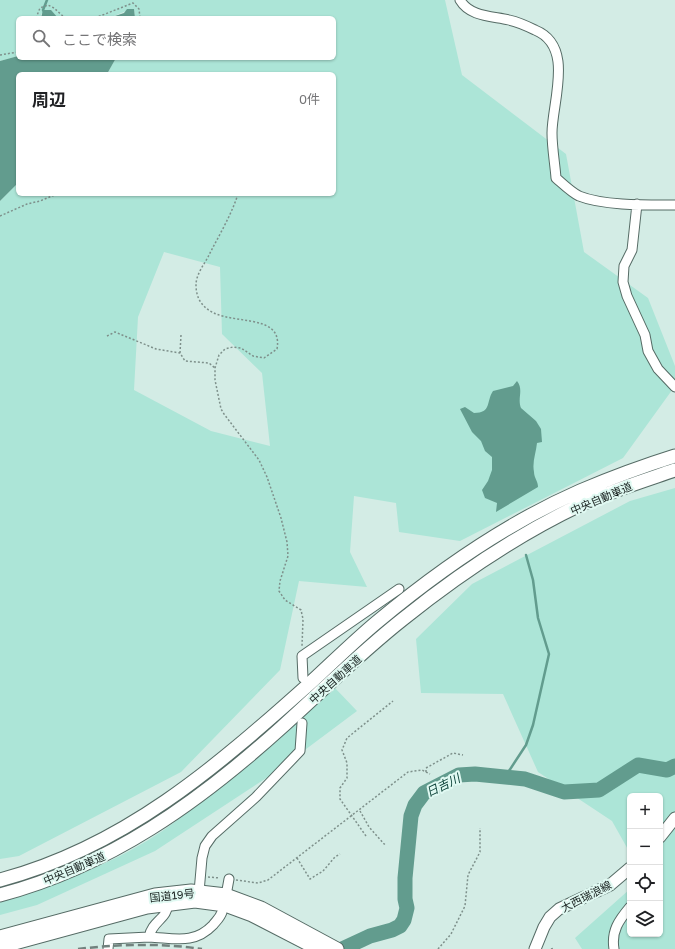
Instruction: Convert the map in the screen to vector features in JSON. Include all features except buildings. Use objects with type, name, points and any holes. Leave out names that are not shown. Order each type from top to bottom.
[{"type":"highway","name":"中央自動車道","points":[[0,880],[43,866],[82,849],[123,829],[179,793],[307,686],[376,623],[425,584],[477,548],[543,509],[579,492],[631,470],[675,456]]},
{"type":"highway","name":"中央自動車道","points":[[0,895],[51,879],[89,863],[130,842],[180,810],[220,780],[281,728],[403,619],[460,576],[508,544],[581,505],[675,470]]},
{"type":"highway","name":"国道19号","points":[[0,937],[155,895],[199,892],[226,895],[261,908],[327,947]]},
{"type":"highway","name":"国道19号","points":[[0,947],[147,907],[168,903],[195,901],[225,905],[327,947]]},
{"type":"main road","points":[[663,833],[675,818]]},
{"type":"main road","name":"大西瑞浪線","points":[[536,949],[544,927],[550,917],[559,909],[610,885],[627,871]]},
{"type":"street","points":[[460,0],[463,5],[475,13],[511,20],[538,31],[554,47],[560,76],[554,109],[552,133],[556,178],[577,195],[593,201],[675,205]]},
{"type":"street","points":[[637,204],[632,250],[624,266],[623,282],[627,296],[645,335],[648,351],[658,369],[675,387]]},
{"type":"street","points":[[303,678],[302,656],[399,589]]},
{"type":"street","points":[[199,892],[205,846],[212,836],[256,797],[300,751],[302,723]]},
{"type":"street","points":[[227,890],[229,879]]},
{"type":"street","points":[[149,937],[154,925],[165,914],[168,903]]},
{"type":"street","points":[[614,949],[613,943],[616,924],[627,911]]},
{"type":"street","points":[[108,949],[110,939],[149,937],[183,939],[197,938],[210,928],[222,912]]},
{"type":"path","points":[[100,16],[133,3],[139,9],[140,16]]},
{"type":"path","points":[[37,16],[40,8],[48,5],[63,16]]},
{"type":"path","points":[[0,55],[16,52]]},
{"type":"path","points":[[0,216],[27,204],[52,196]]},
{"type":"path","points":[[237,196],[226,222],[198,275],[196,286],[198,297],[209,312],[270,327],[274,330],[278,343],[277,349],[264,358],[253,356],[241,348],[230,347],[219,355],[215,368],[221,409],[263,468],[281,518],[287,542],[288,556],[280,581],[279,592],[285,600],[301,610],[303,619],[302,656]]},
{"type":"path","points":[[107,336],[115,332],[156,349],[180,353]]},
{"type":"path","points":[[181,335],[180,353],[185,361],[209,363],[215,368]]},
{"type":"path","points":[[366,836],[340,799],[340,788],[347,778],[347,763],[342,750],[347,738],[393,701]]},
{"type":"path","points":[[426,772],[426,768],[453,753],[463,755]]},
{"type":"path","points":[[200,876],[263,882],[353,816],[408,772],[422,770],[430,774]]},
{"type":"path","points":[[359,811],[369,827],[386,846]]},
{"type":"path","points":[[438,949],[451,934],[464,906],[468,875],[480,852],[480,828]]},
{"type":"path","points":[[297,858],[310,879],[323,871],[335,857],[340,854]]},
{"type":"shaded area","points":[[0,0],[445,0],[462,75],[566,154],[584,252],[648,298],[675,366],[675,386],[623,458],[460,541],[399,532],[396,503],[354,496],[350,552],[367,587],[299,581],[280,670],[181,772],[19,856],[0,859],[0,201],[16,185],[16,196],[336,196],[336,72],[108,72],[115,60],[336,60],[336,16],[135,16],[134,9],[131,9],[114,16],[56,16],[51,11],[41,14],[41,16],[16,16],[16,57],[0,61]],"holes":[[[164,252],[220,267],[222,334],[262,373],[270,446],[211,431],[134,390],[138,317]]]},
{"type":"shaded area","points":[[127,9],[134,9],[135,16],[115,16],[124,13]]},
{"type":"shaded area","points":[[43,10],[51,10],[56,16],[42,16]]},
{"type":"shaded area","points":[[16,57],[16,60],[115,60],[108,72],[16,72],[16,185],[0,201],[0,61]]},
{"type":"shaded area","points":[[517,381],[520,388],[521,408],[536,421],[541,429],[542,442],[537,443],[533,465],[538,487],[496,512],[497,503],[485,498],[482,490],[488,481],[492,470],[492,457],[485,451],[481,441],[472,432],[460,409],[465,407],[474,413],[484,411],[488,406],[493,391],[513,386]]},
{"type":"shaded area","points":[[675,488],[675,949],[582,949],[575,938],[627,892],[627,937],[663,937],[663,793],[627,793],[627,848],[612,821],[538,772],[503,694],[421,693],[416,639],[472,584],[630,501]]},
{"type":"shaded area","points":[[335,688],[357,711],[274,773],[155,851],[37,905],[0,915],[0,901],[81,874],[138,846],[160,832],[228,781]]},
{"type":"waterway","points":[[46,16],[43,10],[47,0]]},
{"type":"waterway","points":[[505,777],[526,745],[533,725],[549,654],[538,618],[533,580],[526,555]]},
{"type":"waterway","name":"日吉川","points":[[342,949],[370,936],[392,930],[400,926],[404,920],[407,908],[405,899],[405,878],[411,816],[415,805],[424,793],[459,775],[475,774],[525,779],[564,792],[599,790],[638,765],[667,770],[675,766]]},
{"type":"railway","points":[[78,949],[140,945],[202,949]]}]
